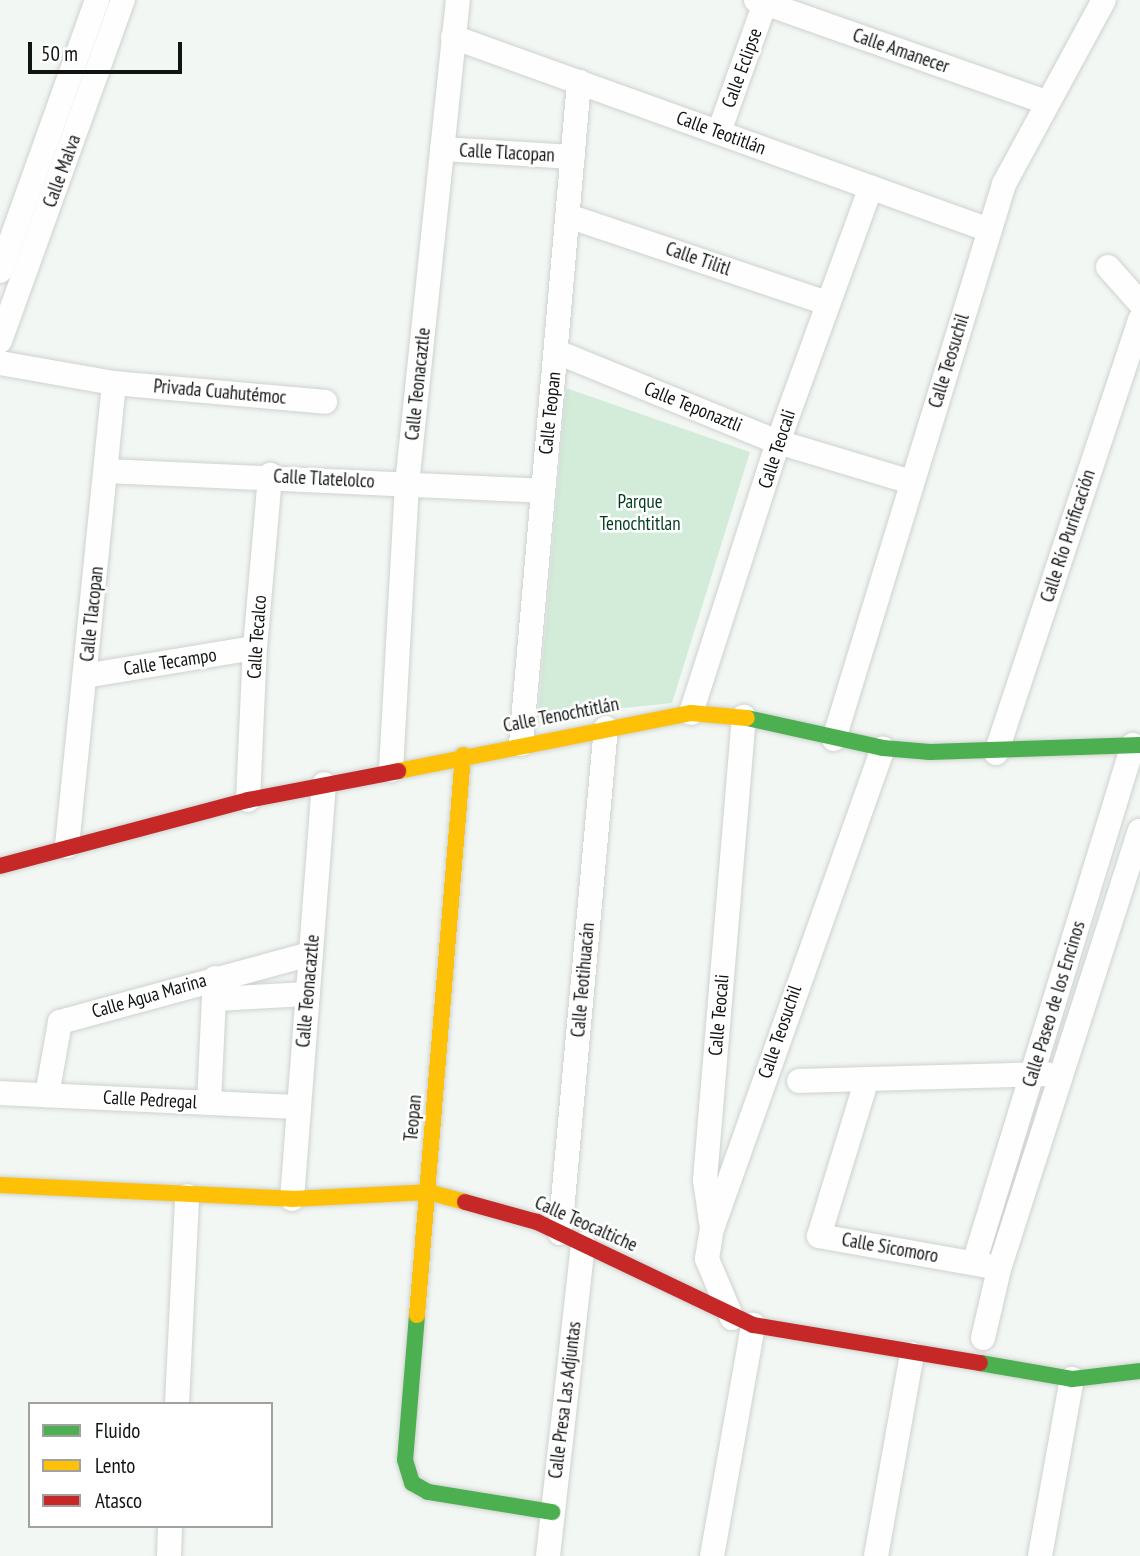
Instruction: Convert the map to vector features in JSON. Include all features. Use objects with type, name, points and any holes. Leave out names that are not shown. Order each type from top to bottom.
[{"type":"street","name":"Calle Malva","points":[[0,271],[97,0]]},
{"type":"street","name":"Calle Malva","points":[[0,341],[123,0]]},
{"type":"street","name":"Calle Teonacaztle","points":[[391,770],[407,484],[458,0]]},
{"type":"street","name":"Calle Teosuchil","points":[[834,739],[1003,184],[1045,102],[1104,0]]},
{"type":"street","name":"Calle Amanecer","points":[[761,2],[1045,102]]},
{"type":"street","name":"Calle Eclipse","points":[[719,132],[761,2]]},
{"type":"street","name":"Calle Teotitlán","points":[[453,37],[989,230]]},
{"type":"street","name":"Calle Teopan","points":[[521,744],[541,491],[557,352],[579,82]]},
{"type":"street","name":"Calle Tlacopan","points":[[442,149],[573,157]]},
{"type":"street","name":"Calle Teocali","points":[[691,713],[778,442],[871,187]]},
{"type":"street","name":"Calle Tilitl","points":[[568,216],[827,303]]},
{"type":"street","points":[[1108,267],[1140,303]]},
{"type":"street","name":"Calle Río Purificación","points":[[996,753],[1140,319]]},
{"type":"street","name":"Calle Teponaztli","points":[[557,352],[778,442],[911,482]]},
{"type":"street","name":"Privada Cuahutémoc","points":[[0,363],[114,383],[325,402]]},
{"type":"street","name":"Calle Tlacopan","points":[[67,846],[114,383]]},
{"type":"street","name":"Calle Tlatelolco","points":[[107,471],[270,475],[541,491]]},
{"type":"street","name":"Calle Tecalco","points":[[248,800],[255,648],[270,475]]},
{"type":"street","name":"Calle Tecampo","points":[[85,676],[255,648]]},
{"type":"street","name":"Calle Tenochtitlán","points":[[0,866],[248,800],[463,755],[691,713],[744,718],[883,748],[996,753],[1137,745]]},
{"type":"street","name":"Calle Teocali","points":[[712,1229],[705,1181],[744,718]]},
{"type":"street","name":"Calle Teotihuacán","points":[[559,1233],[606,728]]},
{"type":"street","name":"Calle Paseo de los Encinos","points":[[974,1263],[1113,810],[1137,745]]},
{"type":"street","name":"Calle Teosuchil","points":[[742,1321],[707,1259],[712,1229],[883,748]]},
{"type":"street","name":"Teopan","points":[[463,755],[405,1460],[412,1483],[428,1492],[552,1512]]},
{"type":"street","name":"Calle Teonacaztle","points":[[292,1199],[324,784]]},
{"type":"street","points":[[1113,810],[1140,818]]},
{"type":"street","name":"Calle Paseo de los Encinos","points":[[983,1338],[999,1269],[1140,831]]},
{"type":"street","name":"Calle Agua Marina","points":[[47,1095],[60,1022],[215,988],[311,954]]},
{"type":"street","points":[[209,1103],[215,988],[308,994]]},
{"type":"street","points":[[799,1081],[1032,1076],[1061,1073]]},
{"type":"street","name":"Calle Sicomoro","points":[[867,1080],[819,1236],[999,1269]]},
{"type":"street","name":"Calle Pedregal","points":[[0,1093],[299,1107]]},
{"type":"street","name":"Calle Teocaltiche","points":[[0,1185],[292,1199],[428,1192],[559,1233],[742,1321],[912,1354],[1072,1379],[1140,1371]]},
{"type":"street","points":[[177,1402],[187,1196]]},
{"type":"street","name":"Calle Presa Las Adjuntas","points":[[548,1556],[583,1244]]},
{"type":"street","points":[[712,1556],[742,1321]]},
{"type":"street","points":[[876,1556],[912,1354]]},
{"type":"street","points":[[1040,1556],[1072,1379]]},
{"type":"street","points":[[169,1556],[170,1528]]},
{"type":"green space","name":"Parque Tenochtitlan","points":[[566,388],[750,452],[672,703],[538,717]]},
{"type":"traffic: fast","points":[[747,718],[883,748],[930,752],[1140,745]]},
{"type":"traffic: fast","points":[[417,1315],[405,1460],[412,1483],[428,1492],[552,1512]]},
{"type":"traffic: fast","points":[[980,1363],[1072,1379],[1140,1371]]},
{"type":"traffic: slow","points":[[398,771],[691,713],[747,718]]},
{"type":"traffic: slow","points":[[417,1315],[463,755]]},
{"type":"traffic: slow","points":[[0,1185],[292,1199],[428,1192],[465,1202]]},
{"type":"traffic: jam","points":[[0,866],[248,800],[398,771]]},
{"type":"traffic: jam","points":[[465,1202],[537,1222],[753,1325],[980,1363]]}]
